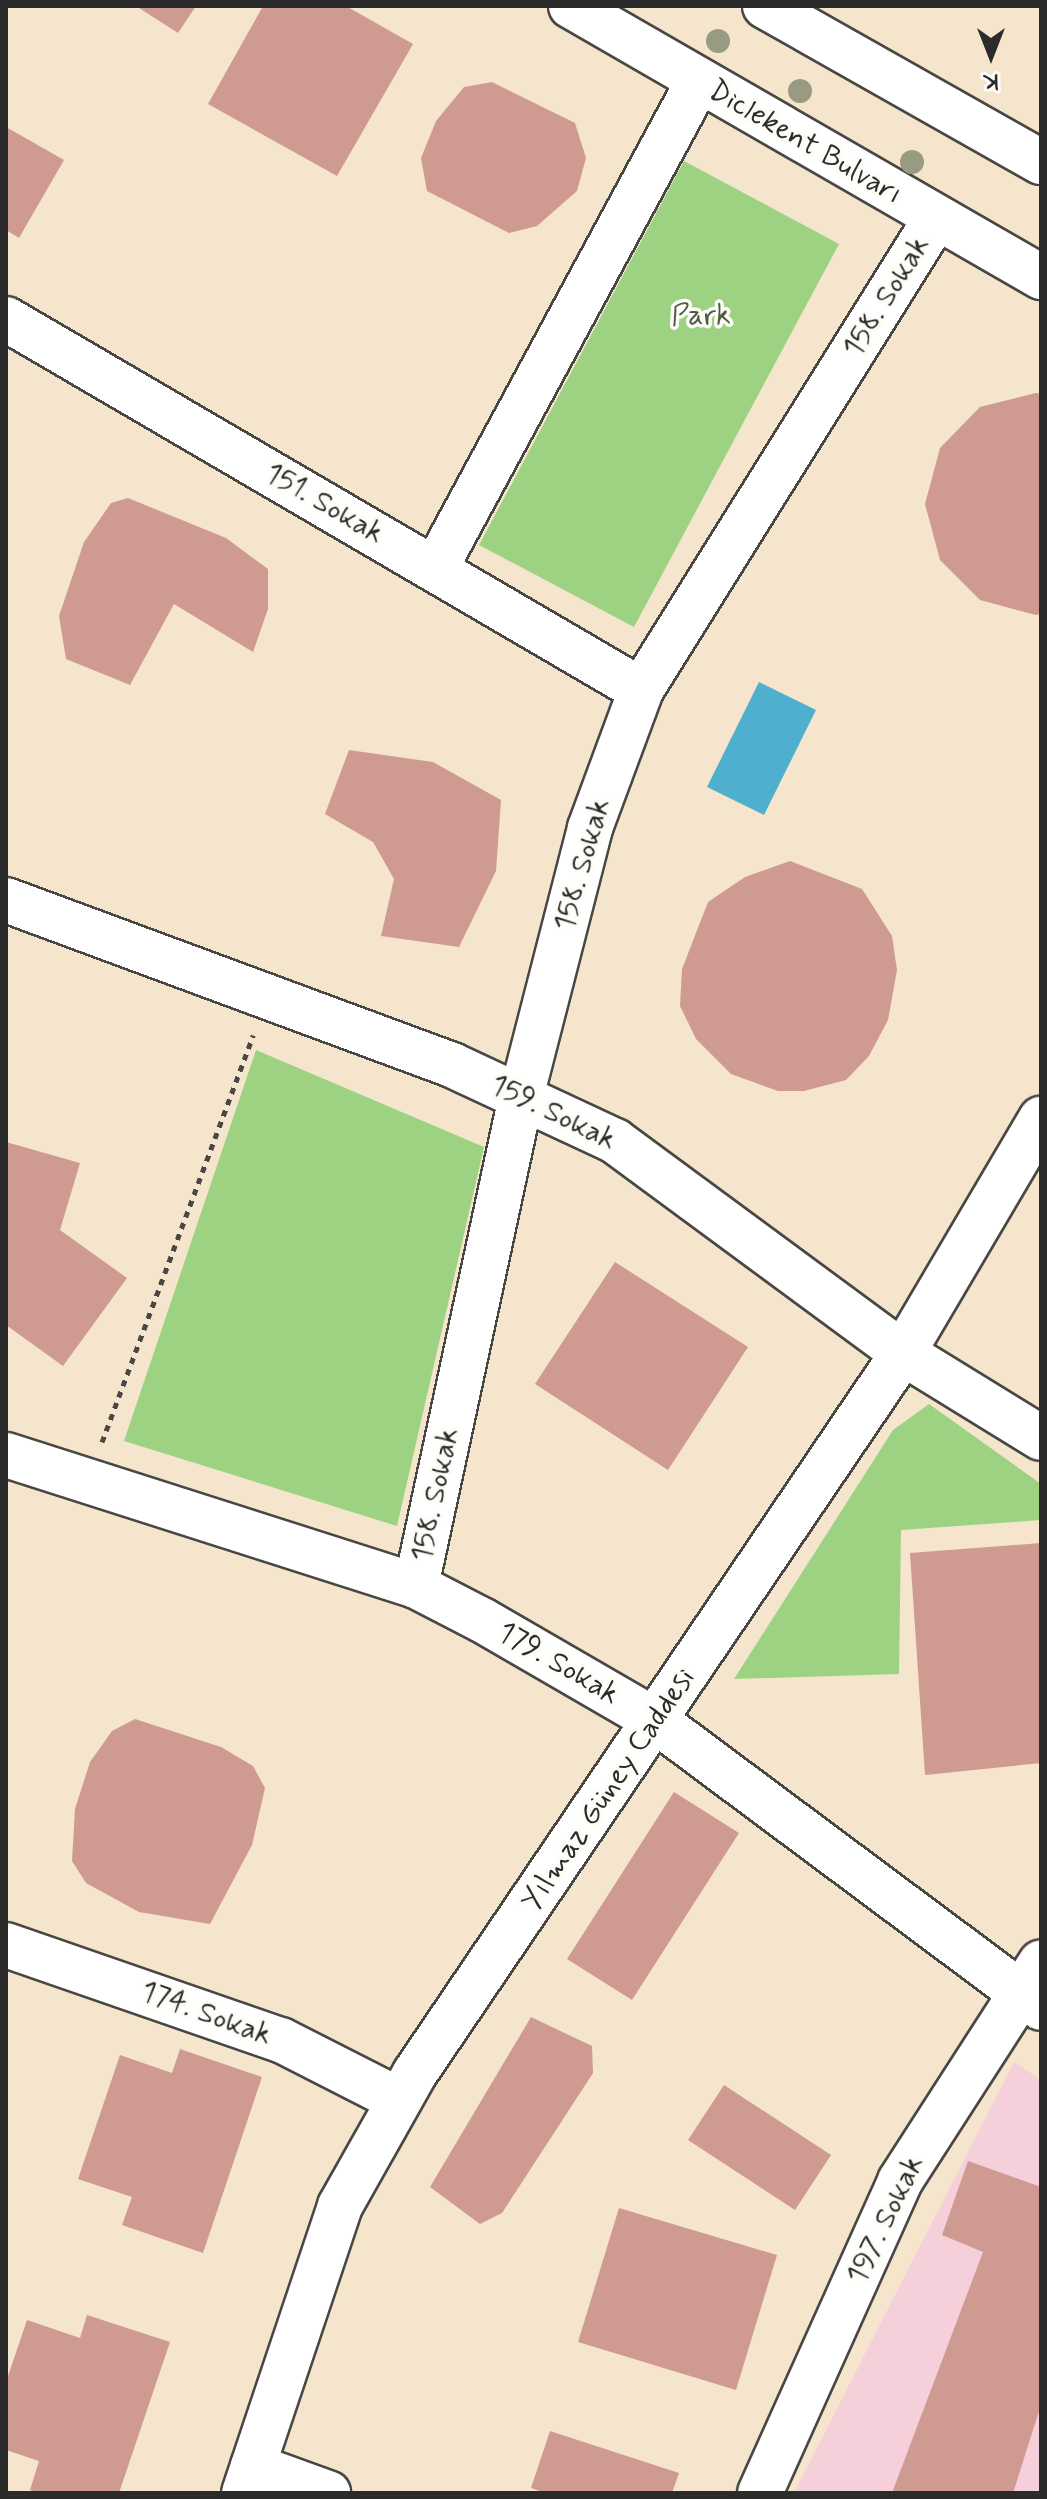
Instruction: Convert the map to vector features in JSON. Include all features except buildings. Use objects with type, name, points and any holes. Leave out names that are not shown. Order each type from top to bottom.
[{"type":"street","name":"Diclekent Bulvarı","points":[[571,6],[698,82],[1041,277]]},
{"type":"street","points":[[765,6],[1041,162]]},
{"type":"street","points":[[435,569],[698,82]]},
{"type":"street","name":"158. Sokak","points":[[416,1586],[521,1097],[590,828],[641,690],[936,218]]},
{"type":"street","name":"151. Sokak","points":[[6,319],[641,690]]},
{"type":"street","name":"159. Sokak","points":[[6,900],[452,1065],[615,1141],[903,1353],[1041,1438]]},
{"type":"street","name":"Yılmaz Güney Caddesi","points":[[248,2480],[340,2206],[399,2100],[903,1353],[1041,1119]]},
{"type":"street","name":"179. Sokak","points":[[6,1455],[416,1586],[656,1721],[1034,1988]]},
{"type":"street","name":"174. Sokak","points":[[6,1945],[281,2040],[399,2100]]},
{"type":"street","name":"197. Sokak","points":[[760,2493],[900,2181],[1034,1988]]},
{"type":"street","points":[[248,2480],[328,2493]]},
{"type":"path","points":[[88,1481],[267,997]]},
{"type":"shaded area","points":[[1014,2062],[1041,2080],[1041,2493],[794,2493]]},
{"type":"green space","name":"Park","points":[[684,161],[839,244],[634,627],[479,545]]},
{"type":"green space","points":[[256,1050],[484,1147],[397,1526],[124,1441]]},
{"type":"green space","points":[[929,1404],[1041,1484],[1041,1520],[901,1530],[899,1674],[734,1679],[893,1430]]},
{"type":"water","points":[[759,682],[816,710],[764,815],[707,787]]}]
